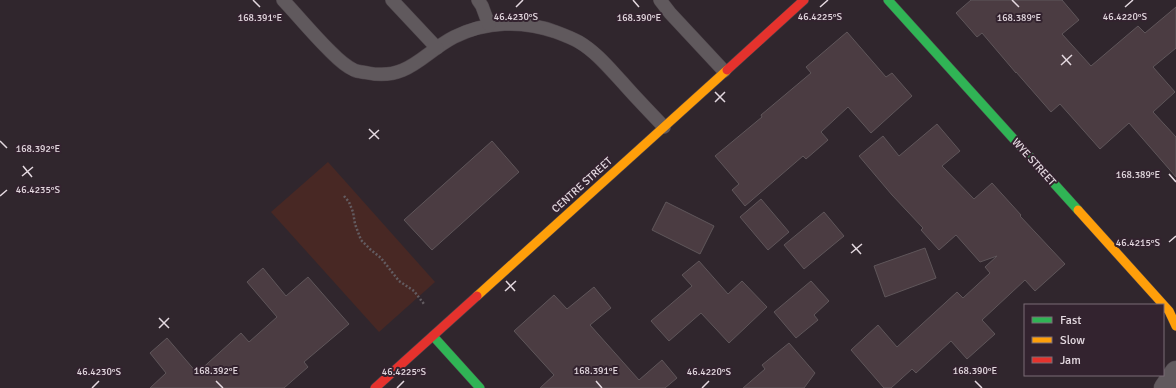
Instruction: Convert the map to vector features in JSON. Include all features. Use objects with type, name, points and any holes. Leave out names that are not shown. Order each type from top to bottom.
[{"type":"street","name":"CENTRE STREET","points":[[375,388],[804,0]]},
{"type":"street","name":"WYE STREET","points":[[888,0],[1163,304]]},
{"type":"street","name":"WYE STREET","points":[[1164,305],[1169,311],[1176,326]]},
{"type":"street","points":[[433,336],[480,388]]},
{"type":"street","points":[[1165,388],[1176,372]]},
{"type":"lane","points":[[283,0],[341,62],[355,70],[377,75],[388,75],[401,72],[454,37],[489,25],[530,25],[548,29],[578,41],[588,47],[601,58],[664,127]]},
{"type":"lane","points":[[392,0],[437,48]]},
{"type":"lane","points":[[478,0],[482,6],[489,25]]},
{"type":"lane","points":[[660,0],[670,13],[724,71]]},
{"type":"path","points":[[344,196],[349,202],[353,212],[355,224],[361,240],[381,258],[398,281],[414,291],[424,304]]},
{"type":"shaded area","points":[[328,162],[435,282],[379,332],[271,212]]},
{"type":"building","points":[[971,0],[1062,0],[1079,20],[1062,34],[1091,66],[1138,26],[1145,33],[1176,7],[1176,48],[1153,67],[1175,92],[1153,112],[1176,137],[1176,177],[1129,123],[1100,149],[1060,104],[1051,112],[982,33],[977,37],[956,13]]},
{"type":"building","points":[[847,32],[886,77],[892,73],[912,96],[871,133],[848,107],[821,132],[828,140],[806,159],[803,156],[745,206],[732,190],[739,184],[715,156],[762,117],[761,115],[811,73],[806,67]]},
{"type":"building","points":[[937,124],[960,151],[942,166],[974,199],[992,183],[1021,215],[1020,216],[1065,264],[1035,291],[1025,280],[982,320],[995,334],[967,359],[951,341],[916,373],[912,369],[891,388],[884,388],[851,350],[878,325],[897,347],[957,292],[963,298],[990,273],[985,267],[997,256],[980,262],[956,235],[939,250],[921,230],[923,228],[892,195],[859,156],[883,136],[899,156]]},
{"type":"building","points":[[492,141],[519,172],[432,250],[404,220]]},
{"type":"building","points":[[761,199],[789,232],[768,250],[740,217]]},
{"type":"building","points":[[666,202],[714,226],[700,254],[652,230]]},
{"type":"building","points":[[824,212],[844,236],[804,269],[784,245]]},
{"type":"building","points":[[925,248],[936,278],[885,297],[874,266]]},
{"type":"building","points":[[699,261],[728,294],[742,281],[767,307],[729,343],[701,313],[669,341],[651,321],[692,286],[682,275]]},
{"type":"building","points":[[263,268],[286,296],[308,277],[349,324],[304,362],[308,367],[284,388],[150,388],[166,373],[150,353],[167,338],[197,373],[241,333],[249,342],[277,317],[247,282]]},
{"type":"building","points":[[811,281],[829,301],[814,315],[818,320],[796,338],[774,312]]},
{"type":"building","points":[[594,287],[611,308],[590,325],[639,380],[662,360],[677,378],[665,388],[540,388],[554,375],[514,331],[554,295],[567,309]]},
{"type":"building","points":[[789,343],[815,373],[804,388],[743,388],[765,369],[762,365]]},
{"type":"traffic: fast","points":[[888,0],[1078,210]]},
{"type":"traffic: fast","points":[[433,336],[480,388]]},
{"type":"traffic: slow","points":[[477,296],[727,70]]},
{"type":"traffic: slow","points":[[1078,210],[1163,304]]},
{"type":"traffic: slow","points":[[1164,305],[1169,311],[1176,326]]},
{"type":"traffic: jam","points":[[727,70],[804,0]]},
{"type":"traffic: jam","points":[[375,388],[477,296]]}]
